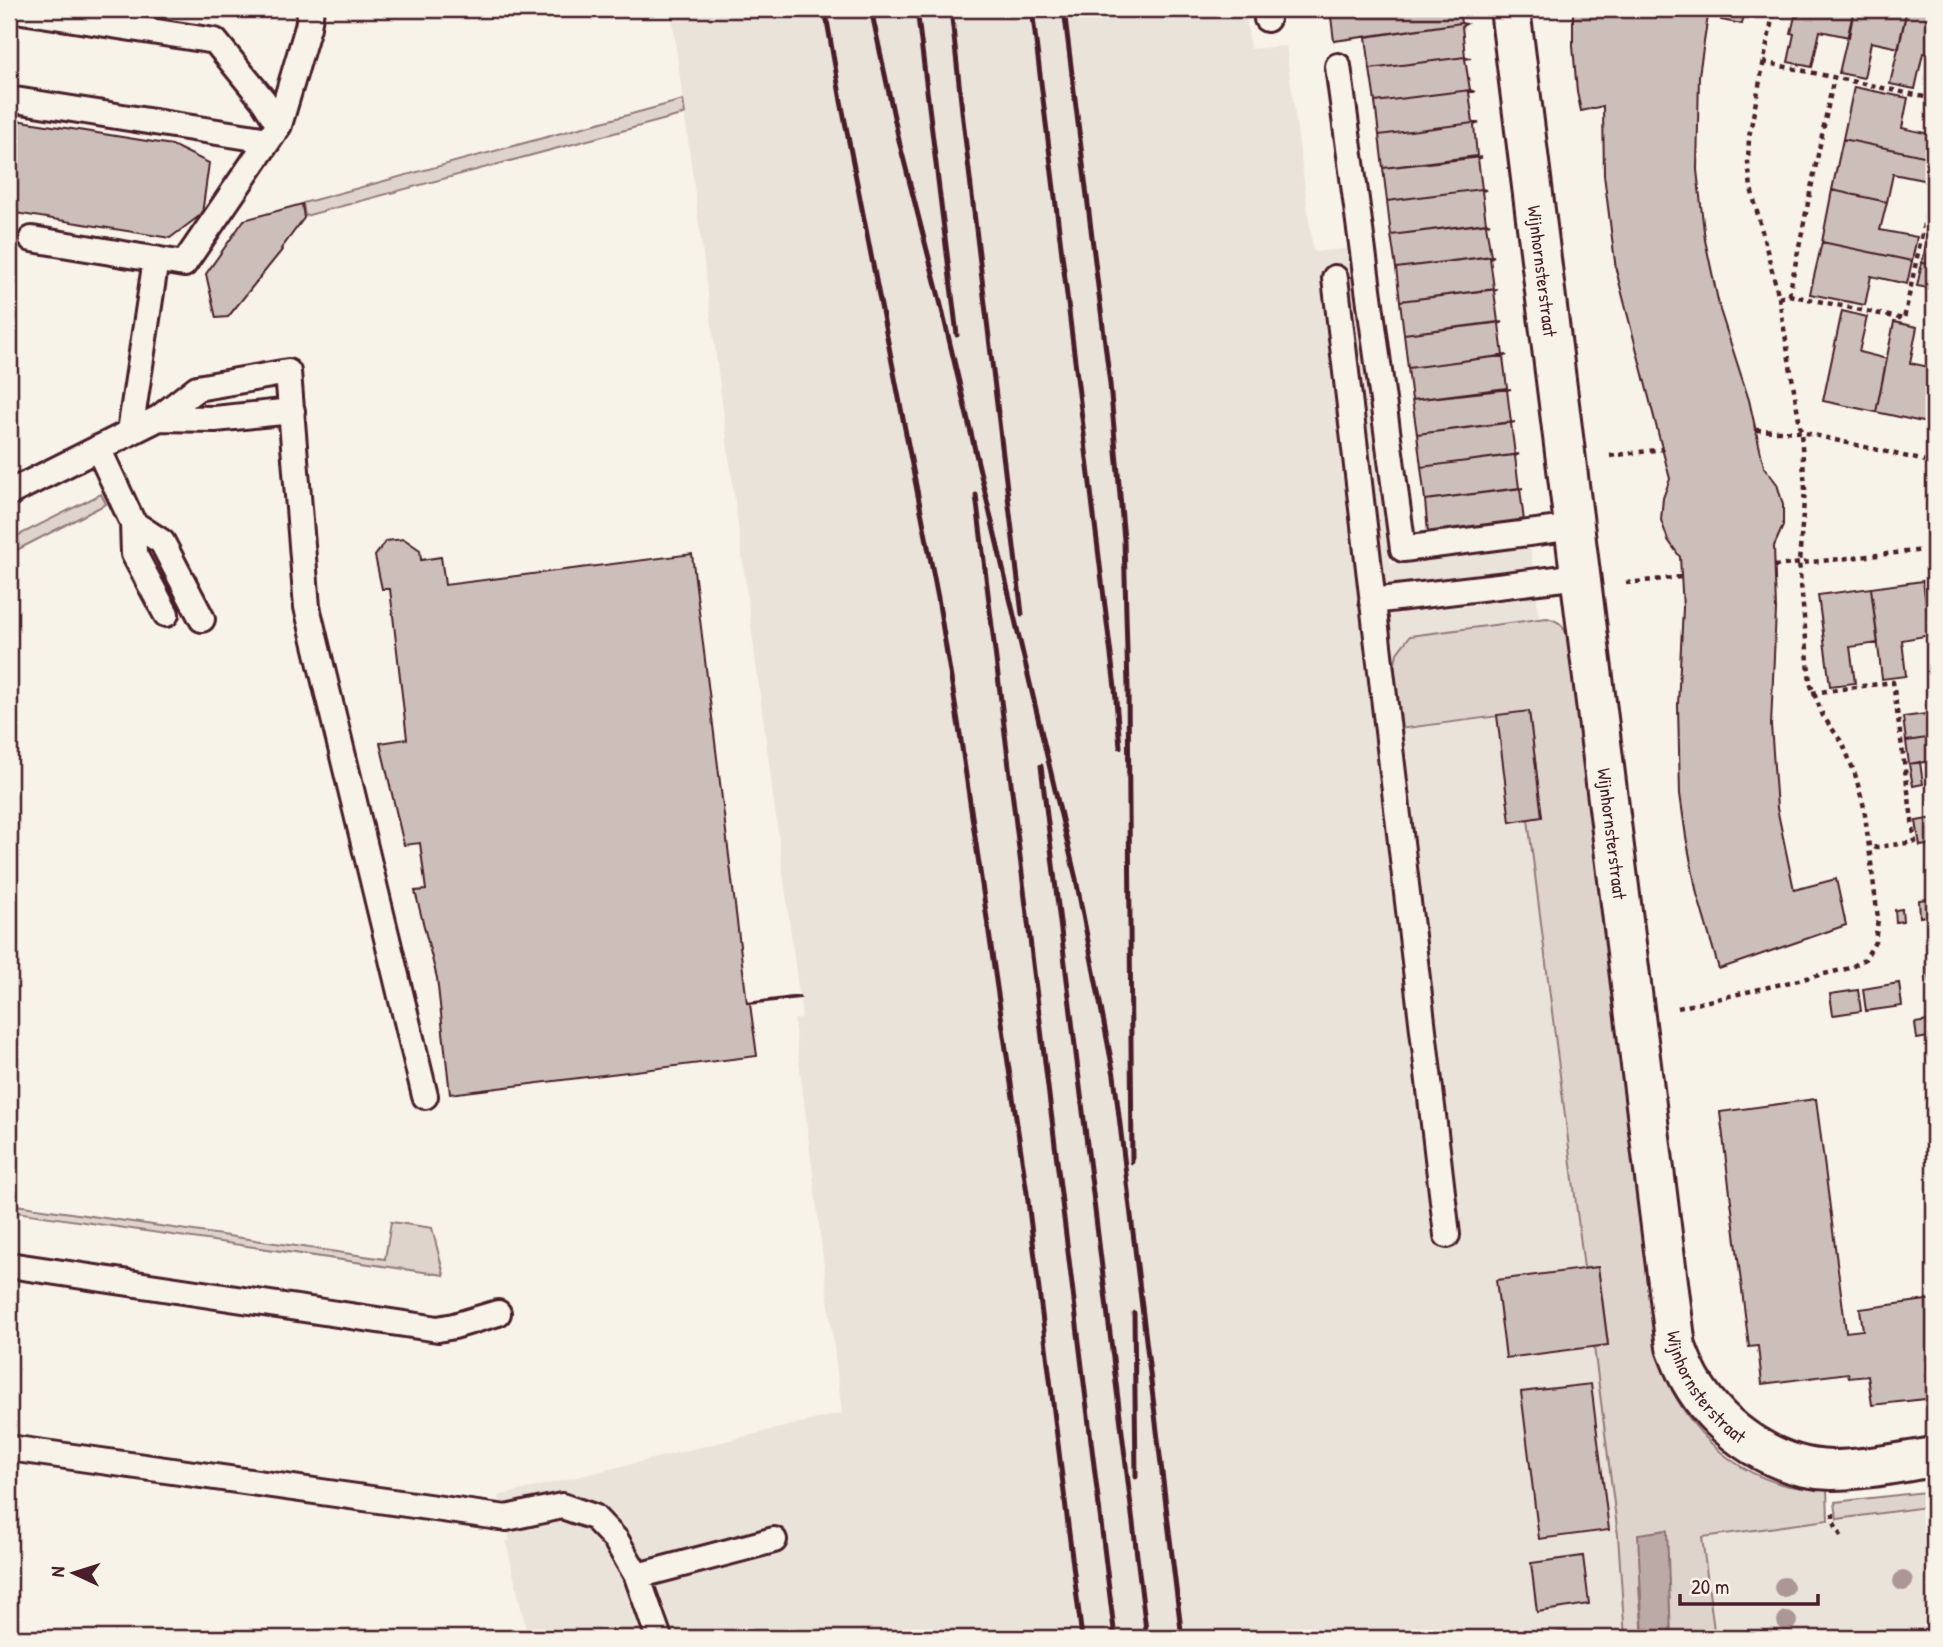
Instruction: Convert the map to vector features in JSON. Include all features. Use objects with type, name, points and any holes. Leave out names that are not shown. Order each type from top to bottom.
[{"type":"street","name":"Wijnhornsterstraat","points":[[1510,9],[1676,1347],[1692,1384],[1712,1410],[1746,1441],[1779,1458],[1803,1466],[1831,1470],[1934,1457]]},
{"type":"lane","points":[[9,9],[215,41],[263,100],[274,132]]},
{"type":"lane","points":[[32,239],[184,264],[274,132],[308,27],[311,9]]},
{"type":"lane","points":[[1338,66],[1403,549],[1576,527]]},
{"type":"lane","points":[[9,99],[274,132]]},
{"type":"lane","points":[[130,432],[156,260]]},
{"type":"lane","points":[[1335,278],[1447,1235]]},
{"type":"lane","points":[[9,493],[159,418],[197,388],[288,372],[307,607],[425,1096]]},
{"type":"lane","points":[[159,418],[215,419],[292,411]]},
{"type":"lane","points":[[98,448],[133,523],[134,554],[166,614]]},
{"type":"lane","points":[[133,523],[162,542],[202,619]]},
{"type":"lane","points":[[1372,601],[1581,576]]},
{"type":"lane","points":[[9,1265],[438,1329],[498,1313]]},
{"type":"lane","points":[[9,1448],[506,1518],[562,1506],[594,1517],[616,1540],[638,1576],[659,1638]]},
{"type":"lane","points":[[638,1576],[774,1540]]},
{"type":"path","points":[[1678,1008],[1841,972],[1865,959],[1875,942],[1878,919],[1864,807],[1855,774],[1843,744],[1823,716],[1812,693],[1799,562],[1805,489],[1801,432],[1779,298],[1751,188],[1748,162],[1749,136],[1774,9]]},
{"type":"path","points":[[1763,62],[1934,99]]},
{"type":"path","points":[[1789,295],[1834,77]]},
{"type":"path","points":[[1779,298],[1789,295],[1904,319],[1934,177]]},
{"type":"path","points":[[1756,430],[1801,432],[1934,463]]},
{"type":"path","points":[[1610,456],[1663,449]]},
{"type":"path","points":[[1774,566],[1934,549]]},
{"type":"path","points":[[1626,583],[1681,577]]},
{"type":"path","points":[[1812,693],[1893,682],[1915,842],[1869,848]]},
{"type":"shaded area","points":[[671,9],[1245,9],[1250,49],[1286,46],[1313,250],[1316,252],[1352,248],[1391,563],[1530,546],[1654,1532],[1639,1534],[1643,1638],[528,1638],[506,1541],[510,1541],[498,1496],[842,1413],[794,1020],[802,1018]]},
{"type":"shaded area","points":[[683,100],[685,114],[305,216],[303,203]]},
{"type":"shaded area","points":[[101,494],[106,504],[9,554],[9,540]]},
{"type":"shaded area","points":[[1547,618],[1560,624],[1567,636],[1656,1343],[1663,1368],[1686,1413],[1720,1451],[1764,1478],[1789,1486],[1827,1490],[1828,1520],[1702,1537],[1715,1638],[1671,1638],[1666,1530],[1639,1588],[1643,1638],[1625,1638],[1618,1535],[1594,1347],[1608,1345],[1598,1267],[1584,1268],[1528,819],[1542,817],[1529,712],[1399,729],[1393,675],[1397,653],[1410,636]]},
{"type":"shaded area","points":[[9,1204],[385,1259],[391,1222],[432,1228],[444,1275],[9,1211]]},
{"type":"shaded area","points":[[1934,1491],[1934,1506],[1837,1519],[1835,1502]]},
{"type":"shaded area","points":[[1934,1506],[1934,1638],[1715,1638],[1702,1537]]},
{"type":"shaded area","points":[[1667,1530],[1671,1638],[1643,1638],[1638,1534]]},
{"type":"building","points":[[1330,9],[1459,9],[1461,23],[1334,41]]},
{"type":"building","points":[[1573,9],[1709,9],[1699,75],[1697,170],[1705,240],[1720,310],[1749,400],[1764,467],[1777,484],[1783,505],[1783,526],[1774,546],[1776,610],[1771,725],[1777,808],[1794,890],[1836,879],[1846,925],[1719,969],[1697,894],[1680,794],[1678,705],[1683,608],[1680,557],[1668,540],[1661,520],[1663,498],[1670,479],[1616,270],[1604,175],[1603,106],[1581,111],[1577,92]]},
{"type":"building","points":[[1723,9],[1745,9],[1742,24],[1721,20]]},
{"type":"building","points":[[1800,9],[1854,9],[1849,37],[1820,31],[1812,67],[1788,62],[1794,34],[1791,33],[1795,16],[1798,17]]},
{"type":"building","points":[[1854,9],[1907,9],[1899,48],[1871,42],[1864,78],[1839,73]]},
{"type":"building","points":[[1907,9],[1934,9],[1934,55],[1923,53],[1915,89],[1890,84]]},
{"type":"building","points":[[1466,24],[1462,26],[1465,57],[1370,69],[1366,37]]},
{"type":"building","points":[[1471,58],[1465,59],[1470,90],[1375,102],[1370,69]]},
{"type":"building","points":[[1854,87],[1908,98],[1902,128],[1934,135],[1933,158],[1843,139]]},
{"type":"building","points":[[1470,90],[1475,92],[1469,92],[1473,123],[1379,135],[1375,102]]},
{"type":"building","points":[[9,119],[172,145],[209,163],[202,214],[170,238],[9,212]]},
{"type":"building","points":[[1479,123],[1474,125],[1477,156],[1383,168],[1379,135]]},
{"type":"building","points":[[1843,139],[1933,158],[1928,181],[1893,174],[1887,202],[1832,190]]},
{"type":"building","points":[[1482,157],[1478,159],[1482,189],[1387,201],[1383,168]]},
{"type":"building","points":[[1486,190],[1482,191],[1486,223],[1391,235],[1387,201]]},
{"type":"building","points":[[1832,190],[1887,202],[1880,230],[1917,237],[1912,261],[1822,242]]},
{"type":"building","points":[[302,204],[304,218],[282,250],[228,317],[216,318],[206,274],[244,220]]},
{"type":"building","points":[[1490,223],[1486,225],[1491,256],[1396,268],[1391,235]]},
{"type":"building","points":[[1927,240],[1934,241],[1934,265],[1922,263]]},
{"type":"building","points":[[1822,242],[1912,261],[1907,284],[1871,276],[1865,305],[1810,294]]},
{"type":"building","points":[[1494,256],[1490,258],[1494,289],[1400,301],[1396,268]]},
{"type":"building","points":[[1922,263],[1934,265],[1934,289],[1917,286]]},
{"type":"building","points":[[1498,289],[1494,291],[1498,322],[1404,334],[1400,301]]},
{"type":"building","points":[[1842,311],[1867,317],[1859,352],[1887,359],[1876,412],[1823,401]]},
{"type":"building","points":[[1503,322],[1499,324],[1503,356],[1408,368],[1404,334]]},
{"type":"building","points":[[1894,322],[1917,327],[1910,363],[1934,368],[1934,389],[1927,423],[1876,412]]},
{"type":"building","points":[[1507,355],[1503,357],[1507,388],[1412,400],[1408,368]]},
{"type":"building","points":[[1511,389],[1507,390],[1511,422],[1417,434],[1412,400]]},
{"type":"building","points":[[1934,389],[1934,425],[1927,423]]},
{"type":"building","points":[[1515,422],[1511,423],[1515,455],[1421,467],[1417,434]]},
{"type":"building","points":[[1519,454],[1515,456],[1519,488],[1425,500],[1421,467]]},
{"type":"building","points":[[1523,488],[1520,489],[1524,521],[1428,533],[1425,500]]},
{"type":"building","points":[[404,539],[420,550],[421,560],[441,557],[445,585],[692,554],[747,1003],[800,998],[750,1004],[757,1056],[450,1094],[437,978],[415,891],[426,890],[420,843],[404,845],[380,743],[407,739],[390,589],[382,589],[375,556],[386,541]]},
{"type":"building","points":[[1934,580],[1934,635],[1930,635],[1923,581]]},
{"type":"building","points":[[1923,581],[1930,635],[1902,640],[1906,676],[1882,679],[1871,588]]},
{"type":"building","points":[[1871,588],[1878,643],[1850,647],[1855,683],[1830,686],[1818,595]]},
{"type":"building","points":[[1529,711],[1542,817],[1510,822],[1497,715]]},
{"type":"building","points":[[1934,713],[1934,737],[1906,741],[1903,717]]},
{"type":"building","points":[[1934,737],[1934,761],[1909,764],[1906,741]]},
{"type":"building","points":[[1920,762],[1923,784],[1913,786],[1909,764]]},
{"type":"building","points":[[1934,818],[1934,844],[1920,846],[1916,821]]},
{"type":"building","points":[[1934,898],[1934,915],[1920,917],[1919,900]]},
{"type":"building","points":[[1902,909],[1903,921],[1896,922],[1895,910]]},
{"type":"building","points":[[1934,950],[1934,965],[1932,966],[1930,951]]},
{"type":"building","points":[[1934,965],[1934,982],[1930,982],[1928,968]]},
{"type":"building","points":[[1899,983],[1902,1006],[1866,1011],[1863,989]]},
{"type":"building","points":[[1858,990],[1861,1011],[1833,1015],[1830,994]]},
{"type":"building","points":[[1934,1020],[1934,1036],[1917,1039],[1915,1023]]},
{"type":"building","points":[[1816,1099],[1846,1332],[1863,1330],[1860,1309],[1934,1299],[1934,1398],[1872,1405],[1868,1376],[1849,1378],[1848,1373],[1762,1384],[1758,1346],[1749,1347],[1720,1112]]},
{"type":"building","points":[[1598,1267],[1608,1345],[1506,1358],[1496,1280]]},
{"type":"building","points":[[1591,1384],[1609,1530],[1539,1539],[1521,1392]]},
{"type":"building","points":[[1583,1556],[1589,1604],[1537,1612],[1531,1563]]},
{"type":"building","points":[[1567,1631],[1567,1638],[1540,1638],[1540,1635]]},
{"type":"railway","points":[[825,9],[938,598],[960,734],[1027,1193],[1082,1638]]},
{"type":"railway","points":[[871,9],[900,145],[939,297],[1076,879],[1114,1075],[1182,1638]]},
{"type":"railway","points":[[917,9],[957,335]]},
{"type":"railway","points":[[951,9],[1022,614]]},
{"type":"railway","points":[[1032,9],[1120,747]]},
{"type":"railway","points":[[1064,9],[1110,384],[1124,540],[1132,1162]]},
{"type":"railway","points":[[976,495],[1115,1638]]},
{"type":"railway","points":[[1041,766],[1147,1638]]},
{"type":"railway","points":[[1134,1313],[1136,1477]]}]
